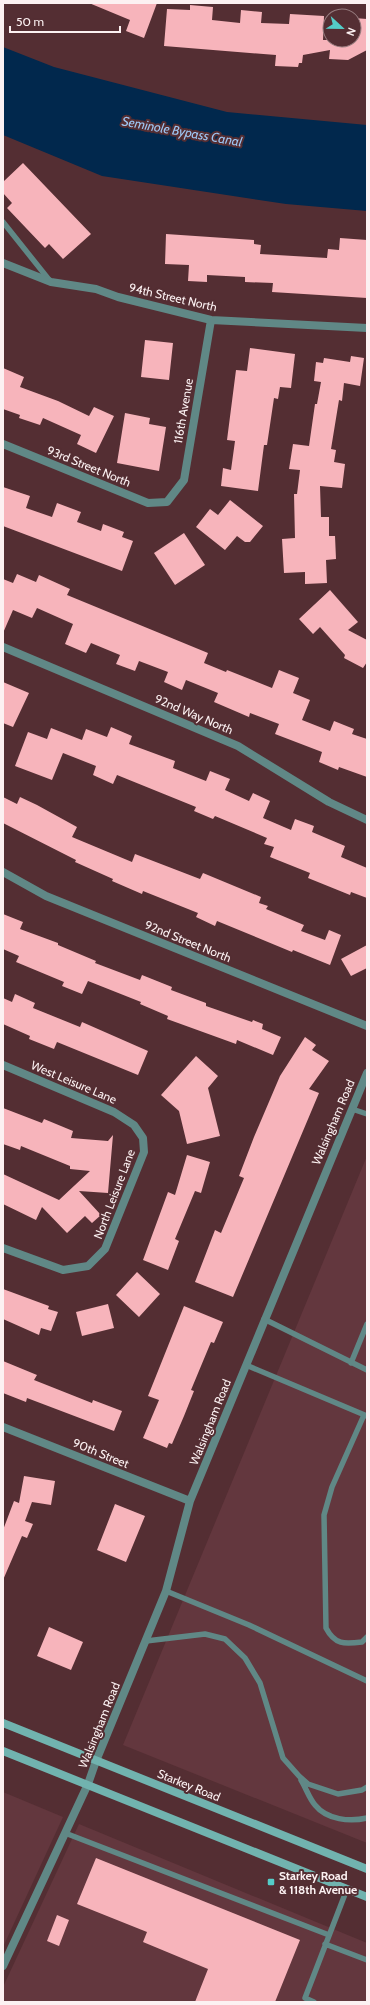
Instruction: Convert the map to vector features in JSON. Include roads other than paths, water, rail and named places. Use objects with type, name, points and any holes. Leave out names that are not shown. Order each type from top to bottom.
[{"type":"main road","name":"Starkey Road","points":[[3,1723],[367,1869]]},
{"type":"main road","points":[[3,1751],[367,1897]]},
{"type":"street","name":"94th Street North","points":[[3,263],[51,282],[96,289],[118,297],[211,320],[367,328]]},
{"type":"street","name":"116th Avenue","points":[[167,502],[184,480],[211,320]]},
{"type":"street","name":"93rd Street North","points":[[3,444],[148,503],[167,502]]},
{"type":"street","name":"92nd Way North","points":[[3,647],[238,746],[329,802],[367,820]]},
{"type":"street","name":"92nd Street North","points":[[3,872],[46,896],[367,1026]]},
{"type":"street","name":"West Leisure Lane","points":[[3,1065],[114,1112],[134,1125]]},
{"type":"street","name":"Walsingham Road","points":[[3,1966],[88,1784],[96,1760],[166,1591],[190,1501],[367,1073]]},
{"type":"street","name":"North Leisure Lane","points":[[3,1248],[63,1270],[88,1266],[105,1249],[144,1152],[143,1138],[134,1125]]},
{"type":"street","name":"90th Street","points":[[4,1431],[190,1501]]},
{"type":"lane","points":[[3,222],[51,282]]},
{"type":"lane","points":[[352,1109],[367,1114]]},
{"type":"lane","points":[[264,1319],[367,1370]]},
{"type":"lane","points":[[351,1363],[367,1324]]},
{"type":"lane","points":[[246,1365],[365,1415],[332,1487],[324,1515],[326,1628],[332,1638],[341,1642],[362,1642],[367,1637]]},
{"type":"lane","points":[[166,1591],[249,1625],[367,1681]]},
{"type":"lane","points":[[146,1641],[205,1634],[225,1639],[245,1658],[260,1683],[283,1758],[299,1776],[308,1784],[338,1794],[362,1790],[367,1787]]},
{"type":"lane","points":[[299,1776],[315,1806],[332,1817],[355,1820],[367,1818]]},
{"type":"lane","points":[[65,1833],[329,1935]]},
{"type":"lane","points":[[314,2002],[305,1998],[347,1889]]},
{"type":"lane","points":[[325,1944],[367,1960]]},
{"type":"water","name":"Seminole Bypass Canal","points":[[3,47],[54,67],[227,112],[367,125],[367,211],[286,204],[102,176],[3,135]]},
{"type":"place","name":"Starkey Road & 118th Avenue","points":[[271,1882]]}]
